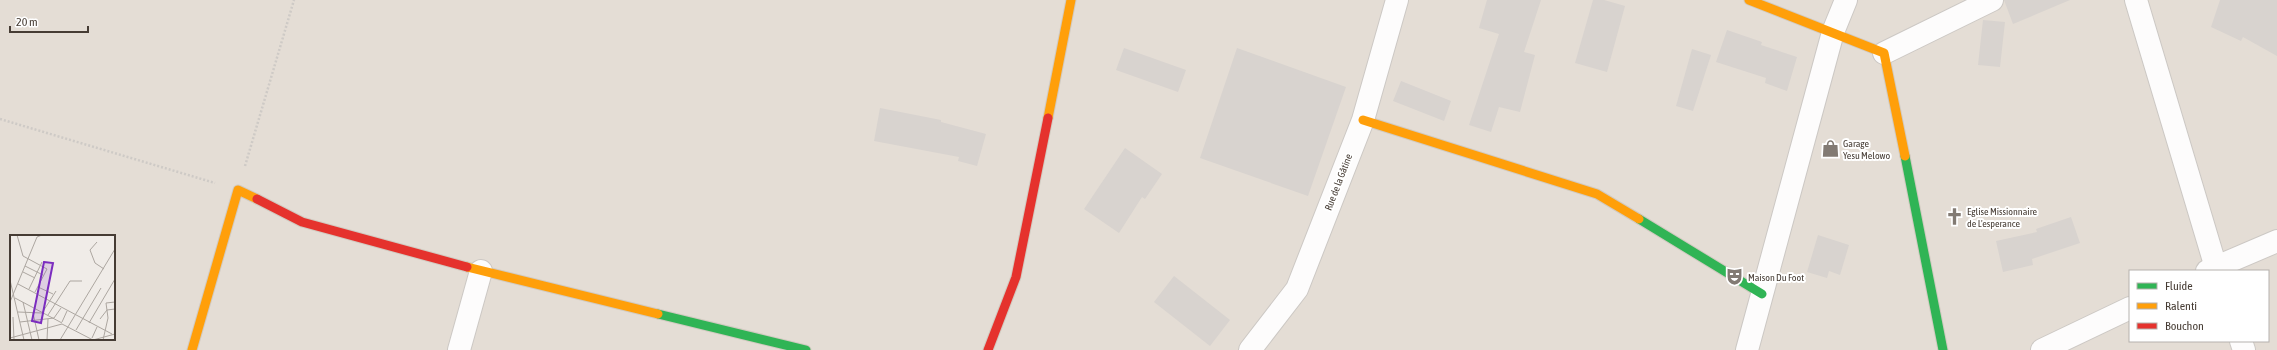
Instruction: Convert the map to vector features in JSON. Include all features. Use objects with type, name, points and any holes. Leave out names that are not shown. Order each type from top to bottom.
[{"type":"street","points":[[988,350],[1016,277],[1071,0]]},
{"type":"street","name":"Rue de la Gâtine","points":[[1250,350],[1297,289],[1362,120],[1397,0]]},
{"type":"street","points":[[1749,0],[1884,53],[1992,0]]},
{"type":"street","points":[[1747,350],[1833,32],[1846,0]]},
{"type":"street","points":[[2136,0],[2214,270],[2277,241]]},
{"type":"street","points":[[1884,53],[1942,350]]},
{"type":"street","points":[[1362,120],[1597,194],[1699,254],[1762,294]]},
{"type":"street","points":[[192,350],[238,190],[302,222],[480,271],[806,350]]},
{"type":"street","points":[[459,350],[480,271]]},
{"type":"street","points":[[2042,350],[2129,308]]},
{"type":"path","points":[[0,119],[238,190],[294,0]]},
{"type":"shaded area","points":[[0,0],[2277,0],[2277,350],[0,350]]},
{"type":"building","points":[[1487,0],[1541,0],[1524,52],[1535,55],[1520,112],[1499,107],[1491,132],[1469,125],[1499,34],[1479,28]]},
{"type":"building","points":[[1593,0],[1604,0],[1625,6],[1607,72],[1575,63]]},
{"type":"building","points":[[2004,0],[2070,0],[2013,24]]},
{"type":"building","points":[[2220,0],[2277,0],[2277,56],[2243,37],[2241,41],[2211,27]]},
{"type":"building","points":[[1983,20],[2005,22],[2000,67],[1978,65]]},
{"type":"building","points":[[1727,30],[1762,42],[1761,45],[1797,57],[1787,91],[1765,83],[1766,78],[1716,62]]},
{"type":"building","points":[[1124,48],[1186,70],[1178,92],[1116,70]]},
{"type":"building","points":[[1237,48],[1346,87],[1308,196],[1200,158]]},
{"type":"building","points":[[1692,49],[1711,55],[1693,111],[1676,106]]},
{"type":"building","points":[[1401,81],[1451,101],[1444,121],[1393,101]]},
{"type":"building","points":[[880,108],[941,120],[941,122],[986,134],[977,166],[958,161],[959,157],[874,141]]},
{"type":"building","points":[[1125,148],[1162,174],[1145,199],[1142,197],[1119,233],[1084,209]]},
{"type":"building","points":[[2071,217],[2080,243],[2032,259],[2033,265],[2003,272],[1996,241],[2037,232],[2036,229]]},
{"type":"building","points":[[1818,235],[1849,245],[1840,275],[1829,271],[1827,278],[1807,272]]},
{"type":"building","points":[[1174,276],[1230,320],[1210,346],[1154,302]]},
{"type":"traffic: fast","points":[[1905,156],[1943,350]]},
{"type":"traffic: fast","points":[[1639,219],[1762,294]]},
{"type":"traffic: fast","points":[[658,314],[806,350]]},
{"type":"traffic: slow","points":[[1048,118],[1071,0]]},
{"type":"traffic: slow","points":[[1749,0],[1884,53],[1905,156]]},
{"type":"traffic: slow","points":[[1363,120],[1597,194],[1639,219]]},
{"type":"traffic: slow","points":[[192,350],[238,190],[257,199]]},
{"type":"traffic: slow","points":[[467,267],[658,314]]},
{"type":"traffic: jam","points":[[988,350],[1016,277],[1048,118]]},
{"type":"traffic: jam","points":[[257,199],[302,222],[467,267]]},
{"type":"place","name":"Garage Yesu Melowo","points":[[1830,149]]},
{"type":"place","name":"Eglise Missionnaire de L'esperance","points":[[1954,217]]},
{"type":"place","name":"Maison Du Foot","points":[[1735,277]]}]
